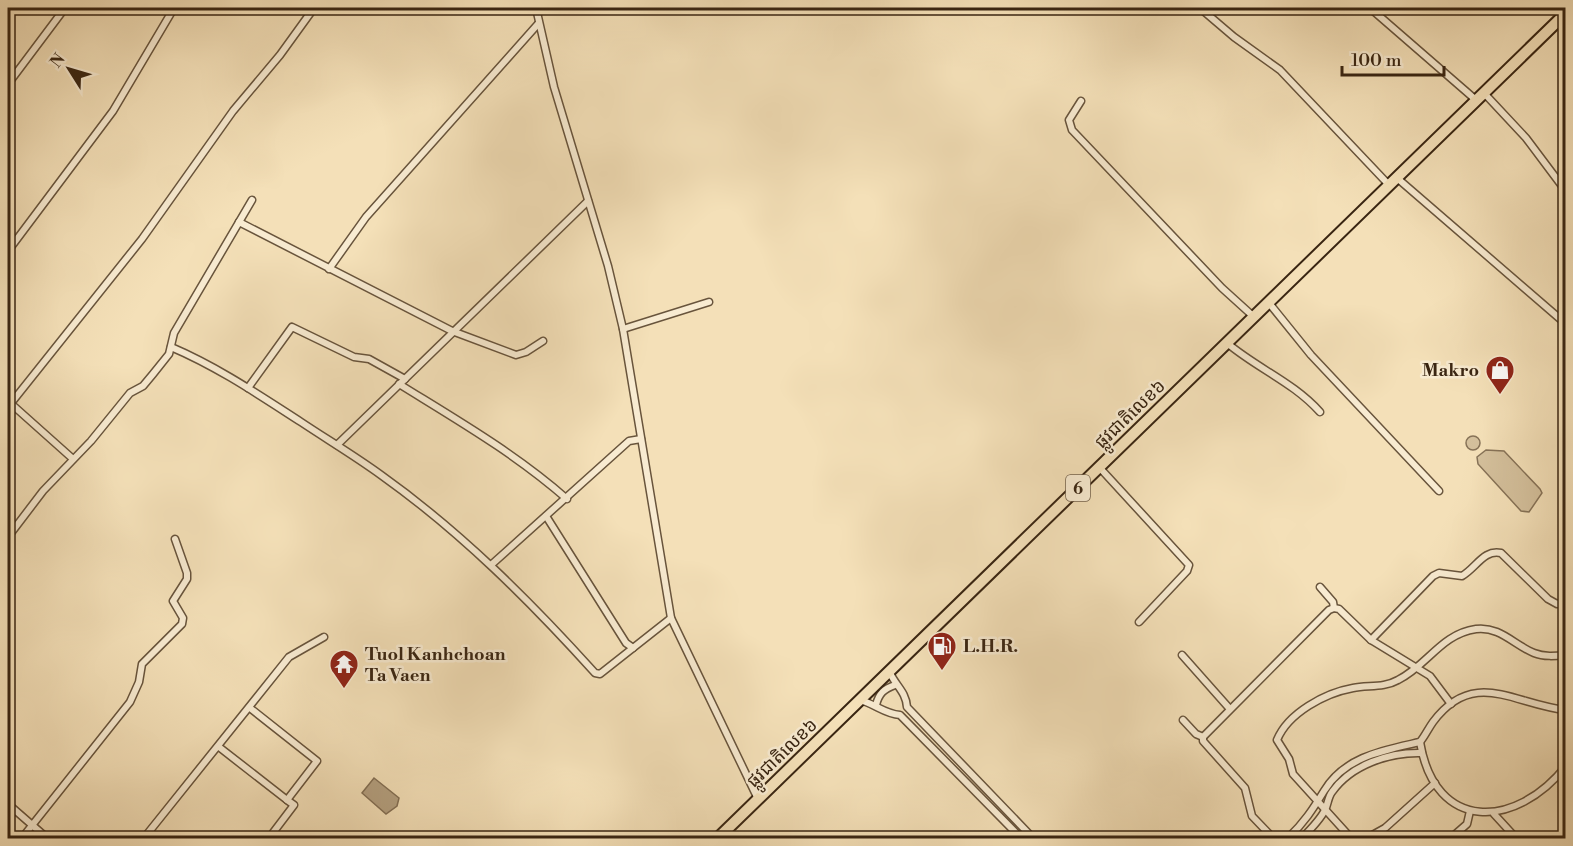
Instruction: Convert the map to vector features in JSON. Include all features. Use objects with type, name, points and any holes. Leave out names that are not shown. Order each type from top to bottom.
[{"type":"highway","name":"ផ្លូវជាតិលេខ៦","points":[[718,838],[1566,13]]},
{"type":"street","points":[[8,84],[65,8]]},
{"type":"street","points":[[8,251],[113,111],[174,8]]},
{"type":"street","points":[[73,459],[8,404],[142,239],[233,111],[280,56],[314,8]]},
{"type":"street","points":[[536,8],[538,24],[623,329],[671,618],[758,799]]},
{"type":"street","points":[[1200,8],[1234,37],[1275,65],[1393,181],[1566,324]]},
{"type":"street","points":[[1370,8],[1480,97],[1526,138],[1562,186]]},
{"type":"street","points":[[329,269],[366,217],[538,24]]},
{"type":"street","points":[[1081,101],[1069,120],[1072,130],[1222,288],[1254,317]]},
{"type":"street","points":[[8,537],[130,393],[143,386],[169,354],[174,333],[252,200]]},
{"type":"street","points":[[336,445],[588,201]]},
{"type":"street","points":[[239,222],[452,332],[516,355],[526,352],[543,341]]},
{"type":"street","points":[[623,329],[709,302]]},
{"type":"street","points":[[1269,303],[1311,355],[1439,491]]},
{"type":"street","points":[[248,388],[292,327],[354,357],[369,359],[405,379]]},
{"type":"street","points":[[1227,343],[1254,364],[1297,388],[1320,412]]},
{"type":"street","points":[[171,347],[248,388],[336,445],[414,500],[491,565],[549,622],[595,673],[600,674],[671,618]]},
{"type":"street","points":[[399,384],[477,432],[542,478],[567,499]]},
{"type":"street","points":[[491,565],[629,441],[641,439]]},
{"type":"street","points":[[1100,467],[1189,566],[1187,571],[1139,622]]},
{"type":"street","points":[[546,516],[626,643],[633,648]]},
{"type":"street","points":[[22,838],[130,702],[139,682],[142,664],[182,624],[183,618],[173,601],[187,579],[187,573],[175,539]]},
{"type":"street","points":[[1371,640],[1433,576],[1439,573],[1462,576],[1494,551],[1501,553],[1548,599],[1557,604],[1566,602]]},
{"type":"street","points":[[1320,587],[1333,602],[1334,608]]},
{"type":"street","points":[[1203,737],[1229,708],[1329,610],[1334,608],[1339,609],[1371,640],[1430,676],[1451,704]]},
{"type":"street","points":[[1351,838],[1293,774],[1289,759],[1277,740],[1281,731],[1317,700],[1352,688],[1396,682],[1417,669],[1440,644],[1454,635],[1478,629],[1496,631],[1534,653],[1566,655]]},
{"type":"street","points":[[144,838],[289,657],[324,638]]},
{"type":"street","points":[[1182,655],[1229,708]]},
{"type":"street","points":[[890,673],[895,685],[903,691],[907,707],[1033,838]]},
{"type":"street","points":[[876,705],[878,696],[885,688],[895,685]]},
{"type":"street","points":[[1288,838],[1318,804],[1324,790],[1342,770],[1366,756],[1420,742],[1433,722],[1451,704],[1471,694],[1494,691],[1546,708],[1566,710]]},
{"type":"street","points":[[860,700],[876,705],[891,715],[900,715],[1021,838]]},
{"type":"street","points":[[250,708],[317,761],[287,800]]},
{"type":"street","points":[[1183,720],[1196,734],[1203,737]]},
{"type":"street","points":[[1203,737],[1203,741],[1245,788],[1252,816],[1273,838]]},
{"type":"street","points":[[1420,742],[1434,783],[1451,800],[1470,811],[1494,814],[1530,801],[1566,766]]},
{"type":"street","points":[[219,747],[294,805],[269,838]]},
{"type":"street","points":[[1302,838],[1325,811],[1331,793],[1347,775],[1371,762],[1398,755],[1422,753]]},
{"type":"street","points":[[1367,838],[1385,828],[1434,783]]},
{"type":"street","points":[[8,804],[47,838]]},
{"type":"street","points":[[1451,838],[1467,824],[1470,811]]},
{"type":"street","points":[[1494,814],[1516,838]]},
{"type":"shaded area","points":[[1473,436],[1478,438],[1480,443],[1478,448],[1473,450],[1468,448],[1466,443],[1468,438]]},
{"type":"shaded area","points":[[1486,450],[1504,451],[1540,489],[1542,493],[1529,512],[1521,511],[1478,464],[1477,457]]},
{"type":"shaded area","points":[[374,778],[399,798],[397,806],[386,814],[362,793]]},
{"type":"place","name":"Makro","points":[[1500,396]]},
{"type":"place","name":"L.H.R.","points":[[942,672]]},
{"type":"place","name":"Tuol Kanhchoan Ta Vaen","points":[[344,690]]}]
